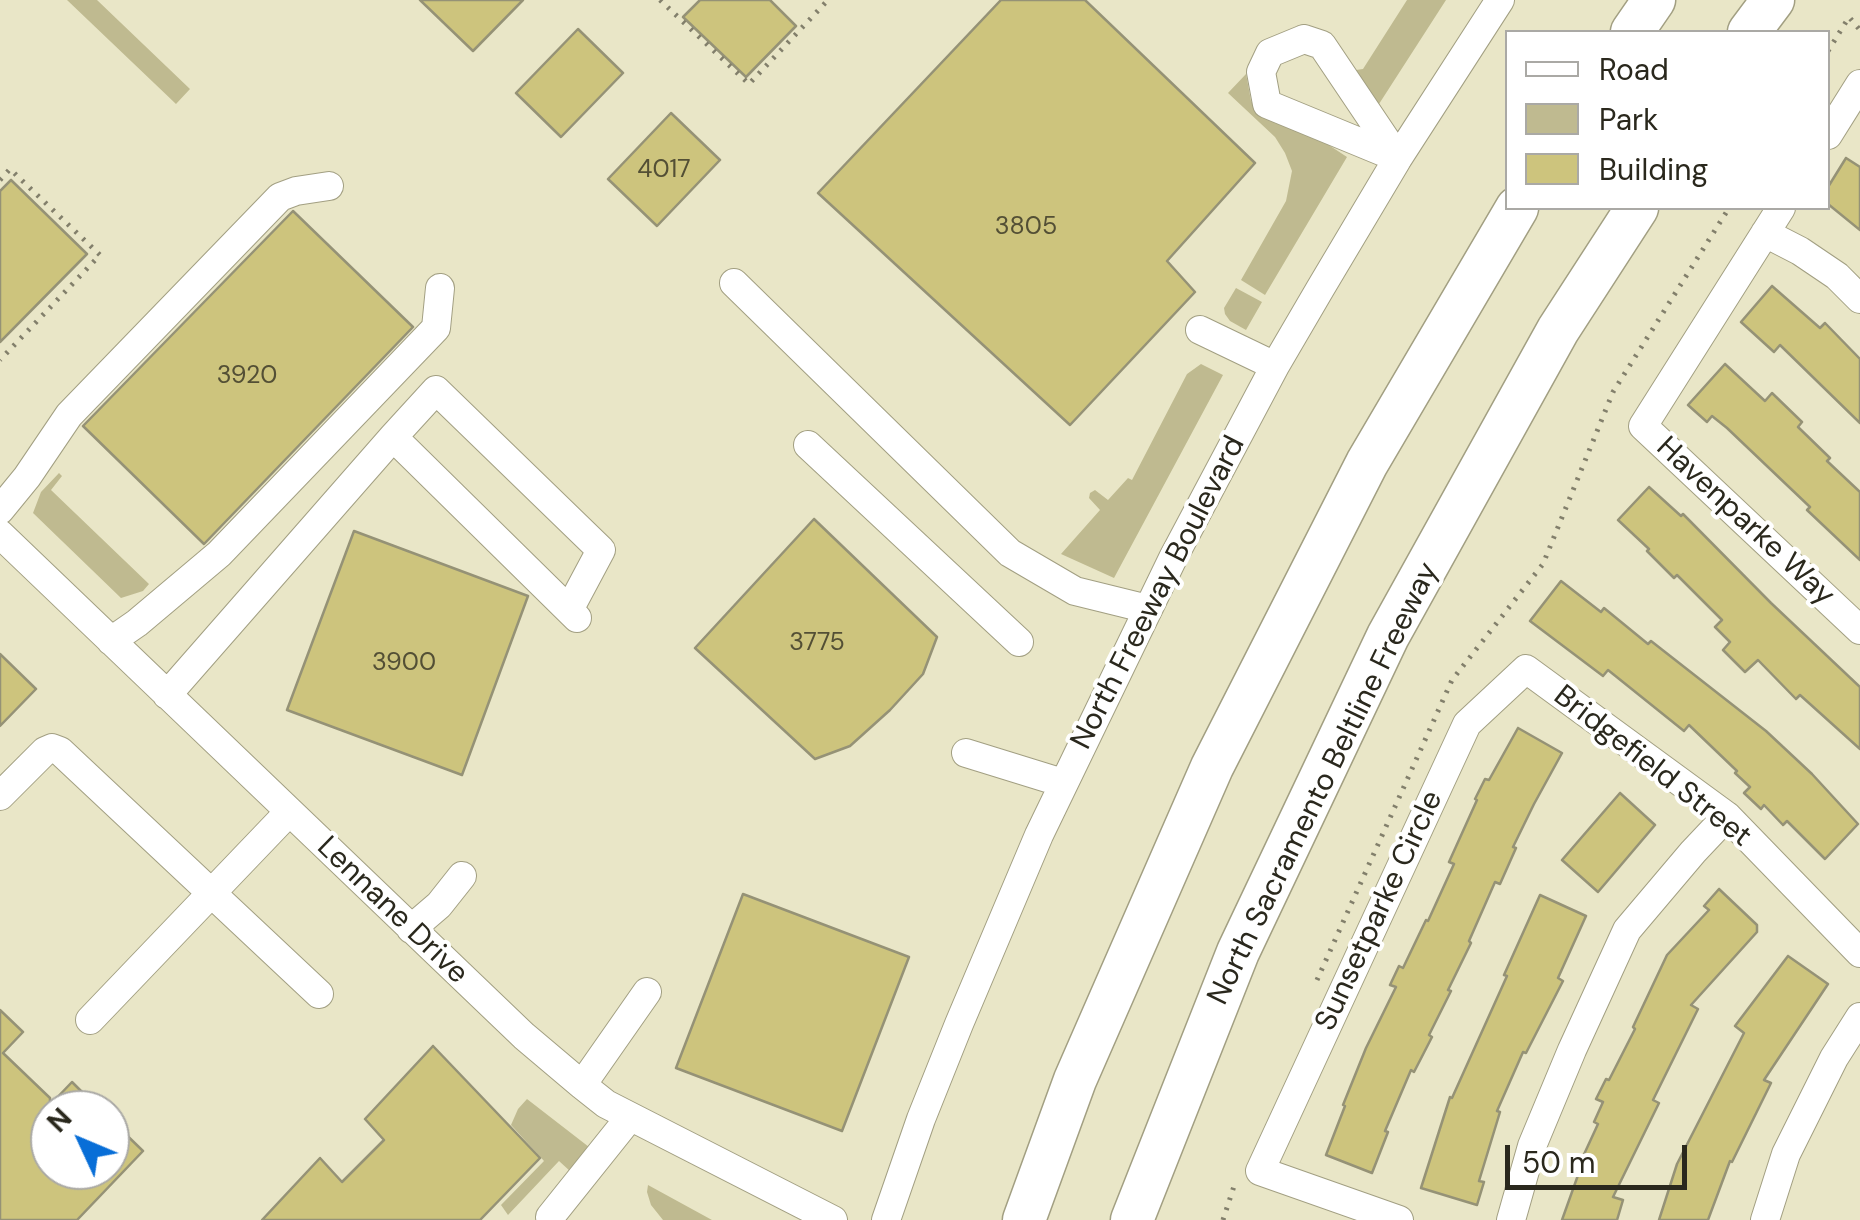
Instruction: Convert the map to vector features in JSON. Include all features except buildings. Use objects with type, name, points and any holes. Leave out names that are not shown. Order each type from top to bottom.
[{"type":"highway","points":[[1633,30],[1654,0]]},
{"type":"highway","points":[[1750,30],[1773,0]]},
{"type":"highway","points":[[1024,1220],[1076,1080],[1212,767],[1366,463],[1516,210]]},
{"type":"highway","name":"North Sacramento Beltline Freeway","points":[[1132,1220],[1238,952],[1388,636],[1558,330],[1636,210]]},
{"type":"street","name":"North Freeway Boulevard","points":[[886,1220],[952,1040],[1063,784],[1148,609],[1275,366],[1398,158],[1500,0]]},
{"type":"street","points":[[1304,39],[1322,45],[1398,158],[1266,104],[1261,72],[1270,53],[1304,39]]},
{"type":"street","points":[[1830,132],[1860,84]]},
{"type":"street","points":[[0,510],[69,414],[280,196],[329,186]]},
{"type":"street","name":"Havenparke Way","points":[[1780,210],[1643,426],[1860,630]]},
{"type":"street","points":[[1765,233],[1837,276],[1860,298]]},
{"type":"street","points":[[734,284],[1010,553],[1074,591],[1148,609]]},
{"type":"street","points":[[112,641],[219,554],[436,328],[440,288]]},
{"type":"street","points":[[1200,330],[1275,366]]},
{"type":"street","points":[[168,695],[393,437],[436,390],[601,550],[573,614],[393,437]]},
{"type":"street","points":[[808,445],[1020,642]]},
{"type":"street","name":"Lennane Drive","points":[[0,534],[524,1036],[606,1104],[833,1220]]},
{"type":"street","name":"Bridgefield Street","points":[[1526,669],[1727,816],[1860,953]]},
{"type":"street","name":"Sunsetparke Circle","points":[[1398,1220],[1260,1171],[1467,724],[1526,669]]},
{"type":"street","points":[[0,796],[45,751],[60,751],[319,994]]},
{"type":"street","points":[[966,753],[1063,784]]},
{"type":"street","points":[[90,1020],[289,812]]},
{"type":"street","points":[[1511,1220],[1532,1146],[1627,930],[1727,816]]},
{"type":"street","points":[[412,929],[439,905],[462,876]]},
{"type":"street","points":[[582,1084],[647,992]]},
{"type":"street","points":[[1765,1220],[1786,1154],[1834,1058],[1860,1017]]},
{"type":"street","points":[[551,1219],[630,1117]]},
{"type":"path","points":[[660,0],[749,84],[828,0]]},
{"type":"path","points":[[1830,47],[1848,17],[1860,30]]},
{"type":"path","points":[[0,180],[10,170],[100,254],[0,360]]},
{"type":"green space","points":[[67,0],[97,0],[190,89],[176,104]]},
{"type":"green space","points":[[1407,0],[1446,0],[1379,104],[1364,96],[1349,71],[1363,69]]},
{"type":"green space","points":[[1246,74],[1251,101],[1260,113],[1275,123],[1318,138],[1347,157],[1265,295],[1241,280],[1286,201],[1292,171],[1275,137],[1228,93]]},
{"type":"green space","points":[[1236,288],[1262,302],[1246,330],[1225,314],[1224,308]]},
{"type":"green space","points":[[1201,364],[1223,375],[1114,578],[1061,554],[1100,510],[1089,498],[1090,493],[1095,490],[1108,500],[1128,478],[1132,480],[1187,374]]},
{"type":"green space","points":[[59,473],[62,476],[51,490],[149,584],[143,591],[121,598],[33,513],[41,492]]},
{"type":"green space","points":[[527,1099],[589,1147],[571,1172],[559,1161],[508,1215],[501,1205],[544,1161],[511,1125]]},
{"type":"green space","points":[[648,1185],[712,1220],[663,1220],[651,1205]]}]
